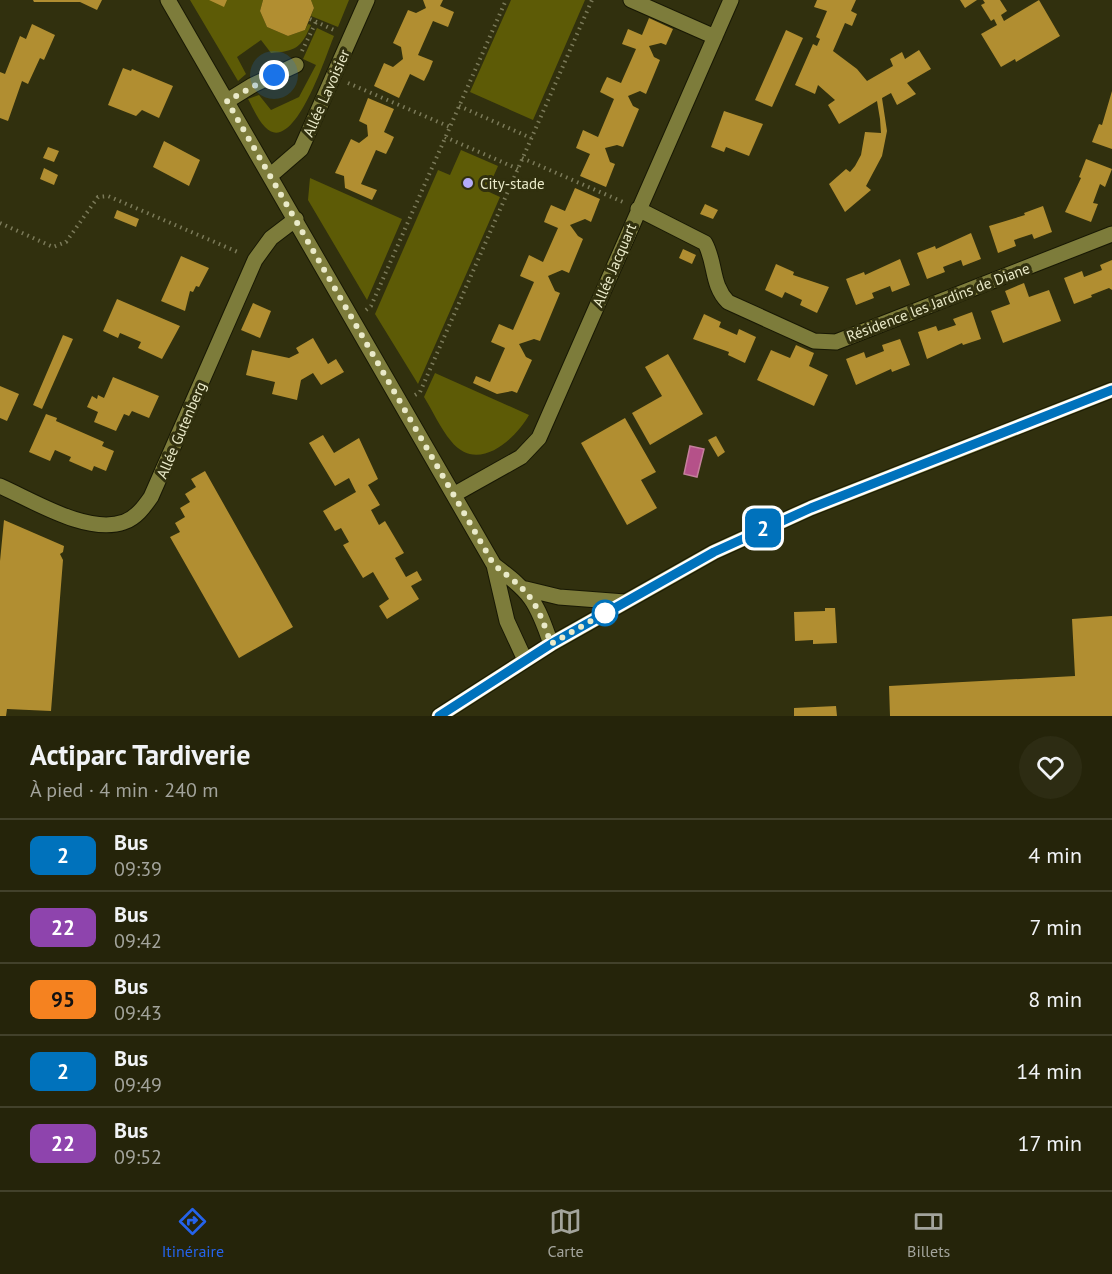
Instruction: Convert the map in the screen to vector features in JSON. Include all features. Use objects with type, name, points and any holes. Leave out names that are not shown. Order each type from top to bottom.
[{"type":"street","points":[[168,0],[403,403],[494,565],[504,611],[525,660]]},
{"type":"street","name":"Allée Lavoisier","points":[[271,176],[301,149],[367,0]]},
{"type":"street","points":[[631,0],[715,37]]},
{"type":"street","name":"Allée Jacquart","points":[[455,494],[521,457],[539,438],[730,0]]},
{"type":"street","points":[[227,101],[253,85],[296,65]]},
{"type":"street","name":"Résidence les Jardins de Diane","points":[[638,209],[705,243],[710,253],[718,292],[728,302],[825,344],[836,342],[1112,234]]},
{"type":"street","name":"Allée Gutenberg","points":[[0,486],[86,523],[105,526],[126,522],[141,512],[152,497],[255,260],[271,238],[296,219]]},
{"type":"street","points":[[439,716],[551,644],[756,531],[1112,390]]},
{"type":"street","points":[[494,565],[526,589],[538,608],[551,644]]},
{"type":"street","points":[[526,589],[560,597],[625,602]]},
{"type":"path","points":[[353,317],[372,306],[506,0]]},
{"type":"path","points":[[403,403],[420,392],[592,0]]},
{"type":"path","points":[[310,19],[351,38]]},
{"type":"path","points":[[296,65],[316,22]]},
{"type":"path","points":[[333,76],[450,127]]},
{"type":"path","points":[[459,106],[531,138]]},
{"type":"path","points":[[445,137],[518,169]]},
{"type":"path","points":[[522,158],[638,209]]},
{"type":"path","points":[[0,223],[52,247],[60,246],[66,242],[91,204],[98,197],[108,196],[255,260]]},
{"type":"shaded area","points":[[190,0],[263,0],[260,11],[267,27],[288,36],[305,30],[308,24],[311,25],[297,47],[271,53],[261,40],[237,57],[246,74],[238,81]]},
{"type":"shaded area","points":[[311,0],[349,0],[338,27],[311,16],[314,8]]},
{"type":"shaded area","points":[[511,0],[585,0],[533,120],[470,92]]},
{"type":"shaded area","points":[[317,28],[334,36],[317,80],[298,116],[287,128],[276,133],[262,124],[248,99],[259,95],[271,110],[299,97],[316,65],[303,59]]},
{"type":"shaded area","points":[[461,150],[498,166],[487,191],[500,197],[418,384],[375,314],[438,170],[450,175]]},
{"type":"shaded area","points":[[310,178],[402,219],[367,300],[308,200]]},
{"type":"shaded area","points":[[435,373],[529,415],[515,434],[494,450],[483,454],[472,454],[461,450],[447,436],[424,397]]},
{"type":"shaded area","points":[[690,446],[704,449],[697,477],[684,474]]},
{"type":"building","points":[[33,0],[102,0],[97,10],[80,2],[34,2]]},
{"type":"building","points":[[209,0],[227,0],[224,7]]},
{"type":"building","points":[[263,0],[311,0],[314,8],[305,30],[288,36],[267,27],[260,11]]},
{"type":"building","points":[[423,0],[443,0],[440,6],[454,12],[448,27],[433,21],[418,55],[433,61],[429,71],[424,81],[410,74],[399,98],[374,86],[384,63],[393,67],[403,59],[401,47],[393,43],[408,10],[416,13],[426,8]]},
{"type":"building","points":[[817,0],[856,0],[851,11],[857,14],[852,26],[845,23],[833,51],[857,69],[867,81],[893,66],[890,59],[902,52],[905,59],[919,50],[931,69],[907,83],[916,94],[897,105],[891,93],[882,98],[887,131],[882,156],[866,186],[871,190],[845,212],[829,184],[846,169],[850,172],[855,166],[861,155],[865,132],[881,133],[880,119],[877,101],[839,124],[828,105],[835,100],[818,85],[815,94],[795,85],[813,44],[817,46],[820,39],[816,37],[827,11],[814,7]]},
{"type":"building","points":[[960,0],[977,0],[965,8]]},
{"type":"building","points":[[983,0],[1000,0],[1007,11],[1001,15],[1004,21],[1039,0],[1060,36],[1016,62],[1015,59],[1001,67],[981,34],[997,25],[994,19],[991,21],[981,5],[985,3]]},
{"type":"building","points":[[649,18],[673,29],[666,45],[661,43],[649,46],[654,57],[660,60],[646,94],[640,91],[628,96],[633,106],[639,109],[623,147],[617,145],[605,148],[610,162],[615,164],[606,187],[580,176],[590,154],[576,148],[583,130],[598,137],[614,99],[600,92],[603,85],[607,77],[621,83],[636,49],[622,44],[628,29],[642,35]]},
{"type":"building","points":[[32,24],[55,35],[44,60],[40,58],[28,84],[22,81],[8,121],[0,118],[0,72],[5,74],[20,36],[26,39]]},
{"type":"building","points":[[786,30],[803,38],[772,107],[755,100]]},
{"type":"building","points":[[123,68],[131,71],[132,69],[173,86],[159,118],[142,110],[136,116],[108,105]]},
{"type":"building","points":[[1112,91],[1112,149],[1092,142],[1099,124],[1102,125]]},
{"type":"building","points":[[368,98],[394,109],[384,132],[394,137],[386,154],[376,150],[361,184],[377,190],[372,200],[345,188],[344,176],[335,173],[351,139],[359,143],[368,136],[367,125],[359,121]]},
{"type":"building","points":[[724,111],[763,124],[749,156],[726,147],[724,152],[711,147]]},
{"type":"building","points":[[164,141],[200,160],[189,186],[153,167]]},
{"type":"building","points":[[48,147],[59,151],[54,162],[43,158]]},
{"type":"building","points":[[1086,159],[1112,169],[1105,187],[1100,184],[1093,203],[1098,204],[1091,222],[1065,212],[1081,178],[1079,177]]},
{"type":"building","points":[[44,168],[58,175],[54,185],[40,179]]},
{"type":"building","points":[[575,188],[600,199],[591,222],[585,219],[570,225],[583,239],[569,273],[562,270],[548,276],[555,291],[560,293],[540,341],[534,339],[519,344],[526,357],[532,360],[517,393],[512,391],[497,394],[473,383],[476,376],[490,382],[505,348],[491,342],[499,324],[513,330],[534,282],[520,276],[529,255],[543,262],[558,228],[544,222],[547,214],[551,205],[565,211]]},
{"type":"building","points":[[705,204],[718,210],[713,219],[700,214]]},
{"type":"building","points":[[1043,206],[1052,232],[1034,239],[1032,234],[1014,240],[1016,246],[998,253],[989,226],[1025,215],[1024,213]]},
{"type":"building","points":[[117,210],[139,219],[136,227],[114,218]]},
{"type":"building","points":[[971,233],[981,259],[963,266],[961,260],[943,267],[945,272],[927,279],[917,253],[935,246],[936,249]]},
{"type":"building","points":[[683,249],[696,255],[692,264],[679,258]]},
{"type":"building","points":[[181,256],[209,268],[199,287],[196,286],[193,292],[190,291],[185,311],[161,301]]},
{"type":"building","points":[[900,259],[910,285],[892,292],[890,286],[872,293],[874,298],[856,305],[846,279],[864,272],[865,275]]},
{"type":"building","points":[[1112,260],[1112,290],[1109,288],[1074,304],[1064,278],[1082,271],[1084,277],[1102,270],[1100,265]]},
{"type":"building","points":[[776,264],[794,272],[793,275],[829,287],[817,313],[800,305],[802,300],[785,292],[782,298],[765,290]]},
{"type":"building","points":[[1024,283],[1029,297],[1049,290],[1061,321],[1003,343],[991,311],[1010,304],[1005,291]]},
{"type":"building","points":[[117,299],[180,326],[162,359],[138,348],[141,342],[120,333],[118,338],[103,331]]},
{"type":"building","points":[[253,303],[271,311],[260,338],[241,330]]},
{"type":"building","points":[[972,312],[981,339],[963,345],[962,343],[927,359],[918,332],[936,326],[938,331],[956,325],[953,319]]},
{"type":"building","points":[[704,314],[721,322],[719,327],[737,335],[739,329],[756,337],[745,363],[728,355],[729,352],[693,339]]},
{"type":"building","points":[[63,335],[73,339],[42,409],[33,405]]},
{"type":"building","points":[[313,338],[328,364],[336,359],[344,372],[321,385],[313,373],[301,380],[297,400],[272,394],[275,382],[246,375],[252,350],[289,358],[299,353],[296,348]]},
{"type":"building","points":[[900,339],[910,365],[892,372],[891,369],[856,385],[846,359],[864,352],[866,358],[884,351],[882,345]]},
{"type":"building","points":[[796,345],[814,353],[809,366],[828,375],[814,406],[757,380],[771,350],[790,358]]},
{"type":"building","points":[[668,354],[703,414],[650,445],[632,413],[662,396],[645,367]]},
{"type":"building","points":[[113,377],[159,396],[149,418],[132,411],[129,416],[124,414],[116,431],[94,422],[98,412],[87,407],[92,396],[97,399],[98,395],[104,398]]},
{"type":"building","points":[[0,386],[19,394],[7,421],[0,418]]},
{"type":"building","points":[[46,414],[57,418],[56,421],[104,442],[102,446],[114,451],[106,471],[94,466],[92,471],[69,461],[71,457],[55,450],[50,461],[29,452]]},
{"type":"building","points":[[625,418],[656,472],[641,480],[657,508],[627,525],[581,443]]},
{"type":"building","points":[[323,435],[334,453],[359,438],[378,479],[368,485],[380,505],[371,510],[379,525],[385,521],[404,553],[395,558],[406,577],[417,571],[422,580],[411,586],[419,599],[387,619],[379,606],[389,599],[373,572],[363,578],[343,545],[349,542],[341,528],[335,531],[323,511],[356,492],[349,478],[335,486],[309,443]]},
{"type":"building","points":[[716,436],[725,452],[718,457],[708,440]]},
{"type":"building","points":[[205,471],[293,627],[239,658],[170,537],[180,532],[175,523],[185,517],[180,508],[190,502],[185,494],[196,487],[191,479]]},
{"type":"building","points":[[4,520],[64,546],[60,554],[63,560],[51,711],[7,709],[6,716],[0,716],[0,561]]},
{"type":"building","points":[[825,608],[835,608],[837,643],[813,644],[813,640],[795,641],[794,612],[825,611]]},
{"type":"building","points":[[1112,616],[1112,716],[890,716],[889,686],[1075,676],[1072,619]]},
{"type":"building","points":[[836,706],[837,716],[794,716],[794,708]]},
{"type":"bus line","name":"2","points":[[439,716],[551,644],[714,552],[756,531],[1112,390]]},
{"type":"place","name":"City-stade","points":[[468,183]]},
{"type":"route","points":[[274,75],[227,101],[494,565],[526,589],[538,608],[551,644],[605,613]]}]
